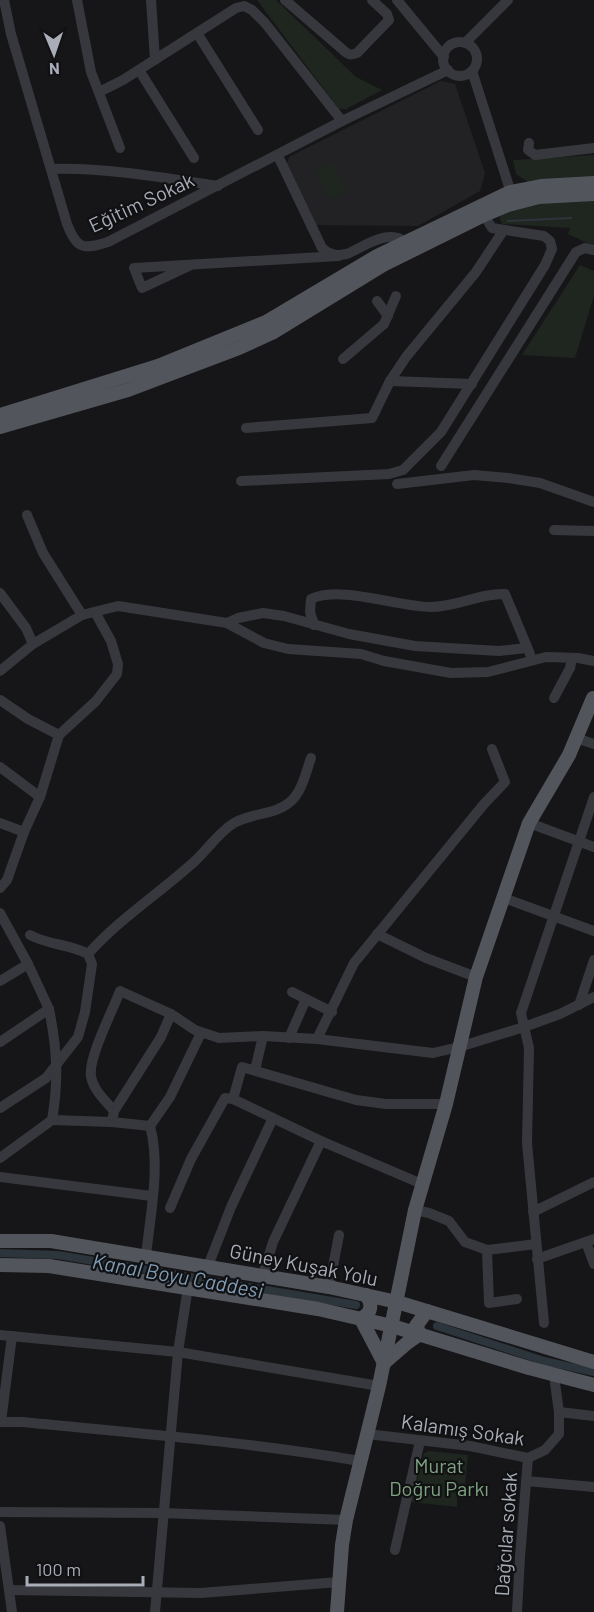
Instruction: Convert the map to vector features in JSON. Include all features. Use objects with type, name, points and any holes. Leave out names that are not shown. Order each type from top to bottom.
[{"type":"main road","points":[[0,416],[158,366],[266,322],[377,256],[512,197],[541,186],[594,183]]},
{"type":"main road","points":[[0,427],[128,390],[250,343],[272,333],[383,265],[484,214],[512,197],[594,194]]},
{"type":"main road","points":[[337,1612],[346,1521],[379,1386],[415,1210],[446,1104],[476,977],[529,823],[569,755],[594,697]]},
{"type":"main road","name":"Güney Kuşak Yolu","points":[[0,1241],[51,1241],[329,1287],[397,1302],[594,1362]]},
{"type":"main road","name":"Güney Kuşak Yolu","points":[[0,1265],[49,1266],[318,1309],[392,1326],[554,1376],[594,1385]]},
{"type":"main road","points":[[366,1295],[371,1309],[368,1315],[361,1318],[384,1363]]},
{"type":"main road","points":[[384,1363],[406,1342],[420,1334],[416,1326],[427,1311]]},
{"type":"street","name":"Eğitim Sokak","points":[[4,0],[11,34],[74,241],[83,246],[93,247],[108,242],[342,121],[399,95],[428,78],[446,60]]},
{"type":"street","points":[[77,0],[91,72],[120,148]]},
{"type":"street","points":[[151,0],[154,60]]},
{"type":"street","points":[[285,0],[348,54],[353,55],[389,20],[372,0]]},
{"type":"street","points":[[397,0],[446,60],[452,73],[467,73],[475,67],[477,57],[469,45],[456,42],[446,60]]},
{"type":"street","points":[[469,45],[480,28],[508,0]]},
{"type":"street","points":[[99,92],[139,70],[236,8],[244,6],[252,10],[265,23],[342,121]]},
{"type":"street","points":[[197,33],[258,130]]},
{"type":"street","points":[[139,70],[194,158]]},
{"type":"street","points":[[467,73],[479,95],[512,197]]},
{"type":"street","points":[[529,142],[528,150],[535,155],[594,148]]},
{"type":"street","points":[[278,156],[322,248],[332,255],[339,256]]},
{"type":"street","points":[[51,169],[71,168],[218,186]]},
{"type":"street","points":[[241,481],[396,473],[412,463],[441,432],[545,265],[552,249],[550,241],[544,236],[492,228],[484,214]]},
{"type":"street","points":[[246,428],[369,419],[375,414],[390,381],[406,357],[476,272],[503,231]]},
{"type":"street","points":[[191,265],[339,256],[392,236],[400,237],[405,242]]},
{"type":"street","points":[[441,466],[576,252],[585,248],[594,250]]},
{"type":"street","points":[[344,359],[384,324],[396,296]]},
{"type":"street","points":[[377,300],[388,316]]},
{"type":"street","points":[[390,381],[472,384]]},
{"type":"street","points":[[397,484],[474,475],[508,478],[540,483],[594,502]]},
{"type":"street","points":[[27,515],[43,553],[82,615]]},
{"type":"street","points":[[554,530],[594,531]]},
{"type":"street","points":[[0,593],[26,628],[33,644]]},
{"type":"street","points":[[314,625],[310,612],[311,599],[319,595],[364,596],[380,601],[431,607],[460,603],[494,594],[505,594],[532,660]]},
{"type":"street","points":[[2,664],[82,615],[118,606],[227,623],[264,643],[288,649],[361,654],[384,661],[451,674],[488,672],[546,657],[594,662]]},
{"type":"street","points":[[0,888],[7,880],[39,797],[59,735],[96,701],[117,674],[118,664],[111,641],[95,612]]},
{"type":"street","points":[[227,623],[238,618],[263,613],[284,616],[349,634],[415,646],[499,651],[527,648]]},
{"type":"street","points":[[554,698],[570,668],[572,658]]},
{"type":"street","points":[[0,700],[28,719],[59,735]]},
{"type":"street","points":[[576,738],[594,744]]},
{"type":"street","points":[[317,1039],[354,963],[484,804],[506,782],[492,749]]},
{"type":"street","points":[[88,954],[107,932],[176,877],[234,823],[291,802],[299,790],[311,758]]},
{"type":"street","points":[[0,767],[39,797]]},
{"type":"street","points":[[544,1323],[527,1143],[529,1048],[521,1013],[594,797]]},
{"type":"street","points":[[0,823],[24,832]]},
{"type":"street","points":[[529,823],[594,847]]},
{"type":"street","points":[[504,898],[594,931]]},
{"type":"street","points":[[0,913],[49,1009],[58,1065],[52,1120]]},
{"type":"street","points":[[377,934],[426,958],[476,977]]},
{"type":"street","points":[[0,1108],[46,1078],[58,1065],[78,1037],[85,1012],[92,964],[88,954],[78,948],[30,935]]},
{"type":"street","points":[[579,1005],[594,960]]},
{"type":"street","points":[[0,981],[28,964]]},
{"type":"street","points":[[113,1116],[99,1095],[91,1077],[92,1060],[120,991],[171,1014],[201,1033],[219,1038],[263,1036],[317,1039],[433,1053],[524,1027],[594,997]]},
{"type":"street","points":[[292,992],[332,1012]]},
{"type":"street","points":[[290,1038],[306,999]]},
{"type":"street","points":[[0,1042],[49,1009]]},
{"type":"street","points":[[113,1116],[161,1037],[171,1014]]},
{"type":"street","points":[[150,1126],[170,1097],[201,1033]]},
{"type":"street","points":[[255,1070],[263,1036]]},
{"type":"street","points":[[233,1099],[242,1067],[356,1100],[386,1104],[446,1104]]},
{"type":"street","points":[[170,1208],[191,1159],[225,1098],[233,1099],[321,1141],[422,1184]]},
{"type":"street","points":[[0,1158],[52,1120],[113,1116],[150,1126]]},
{"type":"street","points":[[208,1266],[231,1207],[273,1118]]},
{"type":"street","points":[[146,1256],[154,1166],[154,1140],[150,1126]]},
{"type":"street","points":[[263,1275],[273,1242],[321,1141]]},
{"type":"street","points":[[0,1177],[152,1196]]},
{"type":"street","points":[[532,1212],[594,1182]]},
{"type":"street","points":[[415,1210],[449,1221],[465,1242],[487,1250],[536,1244]]},
{"type":"street","points":[[329,1287],[339,1234]]},
{"type":"street","points":[[537,1259],[590,1240],[594,1264]]},
{"type":"street","points":[[487,1250],[489,1303],[517,1299]]},
{"type":"street","points":[[155,1612],[178,1352],[188,1287]]},
{"type":"street","points":[[360,1461],[310,1452],[22,1422],[0,1422],[6,1336],[178,1352],[379,1386]]},
{"type":"street","name":"Kalamış Sokak","points":[[367,1434],[470,1446],[528,1458],[545,1450],[559,1434],[559,1412],[554,1376]]},
{"type":"street","points":[[559,1412],[594,1416]]},
{"type":"street","points":[[395,1550],[420,1441]]},
{"type":"street","name":"Dağcılar sokak","points":[[517,1612],[528,1458]]},
{"type":"street","points":[[526,1481],[594,1487]]},
{"type":"street","points":[[0,1512],[163,1513],[346,1521]]},
{"type":"street","points":[[0,1526],[5,1584],[12,1612]]},
{"type":"street","points":[[5,1584],[201,1593],[339,1582]]},
{"type":"shaded area","points":[[441,81],[455,84],[485,173],[480,191],[418,226],[314,225],[286,166],[289,157]]},
{"type":"green space","points":[[257,0],[276,0],[356,77],[382,90],[346,109],[339,109]]},
{"type":"green space","points":[[594,155],[594,178],[528,182],[516,174],[513,160]]},
{"type":"green space","points":[[333,162],[346,192],[329,200],[316,170]]},
{"type":"green space","points":[[564,199],[594,199],[594,246],[568,234],[570,228],[502,224],[499,215],[529,206]]},
{"type":"green space","points":[[580,265],[594,271],[594,296],[575,358],[522,355]]},
{"type":"green space","name":"Murat Doğru Parkı","points":[[429,1451],[468,1455],[465,1486],[457,1487],[457,1507],[411,1502],[424,1453]]},
{"type":"waterway","points":[[508,221],[571,218]]},
{"type":"waterway","name":"Kanal Boyu Caddesi","points":[[0,1253],[58,1255],[356,1305]]},
{"type":"waterway","name":"Kanal Boyu Caddesi","points":[[437,1326],[544,1361],[594,1372]]}]
